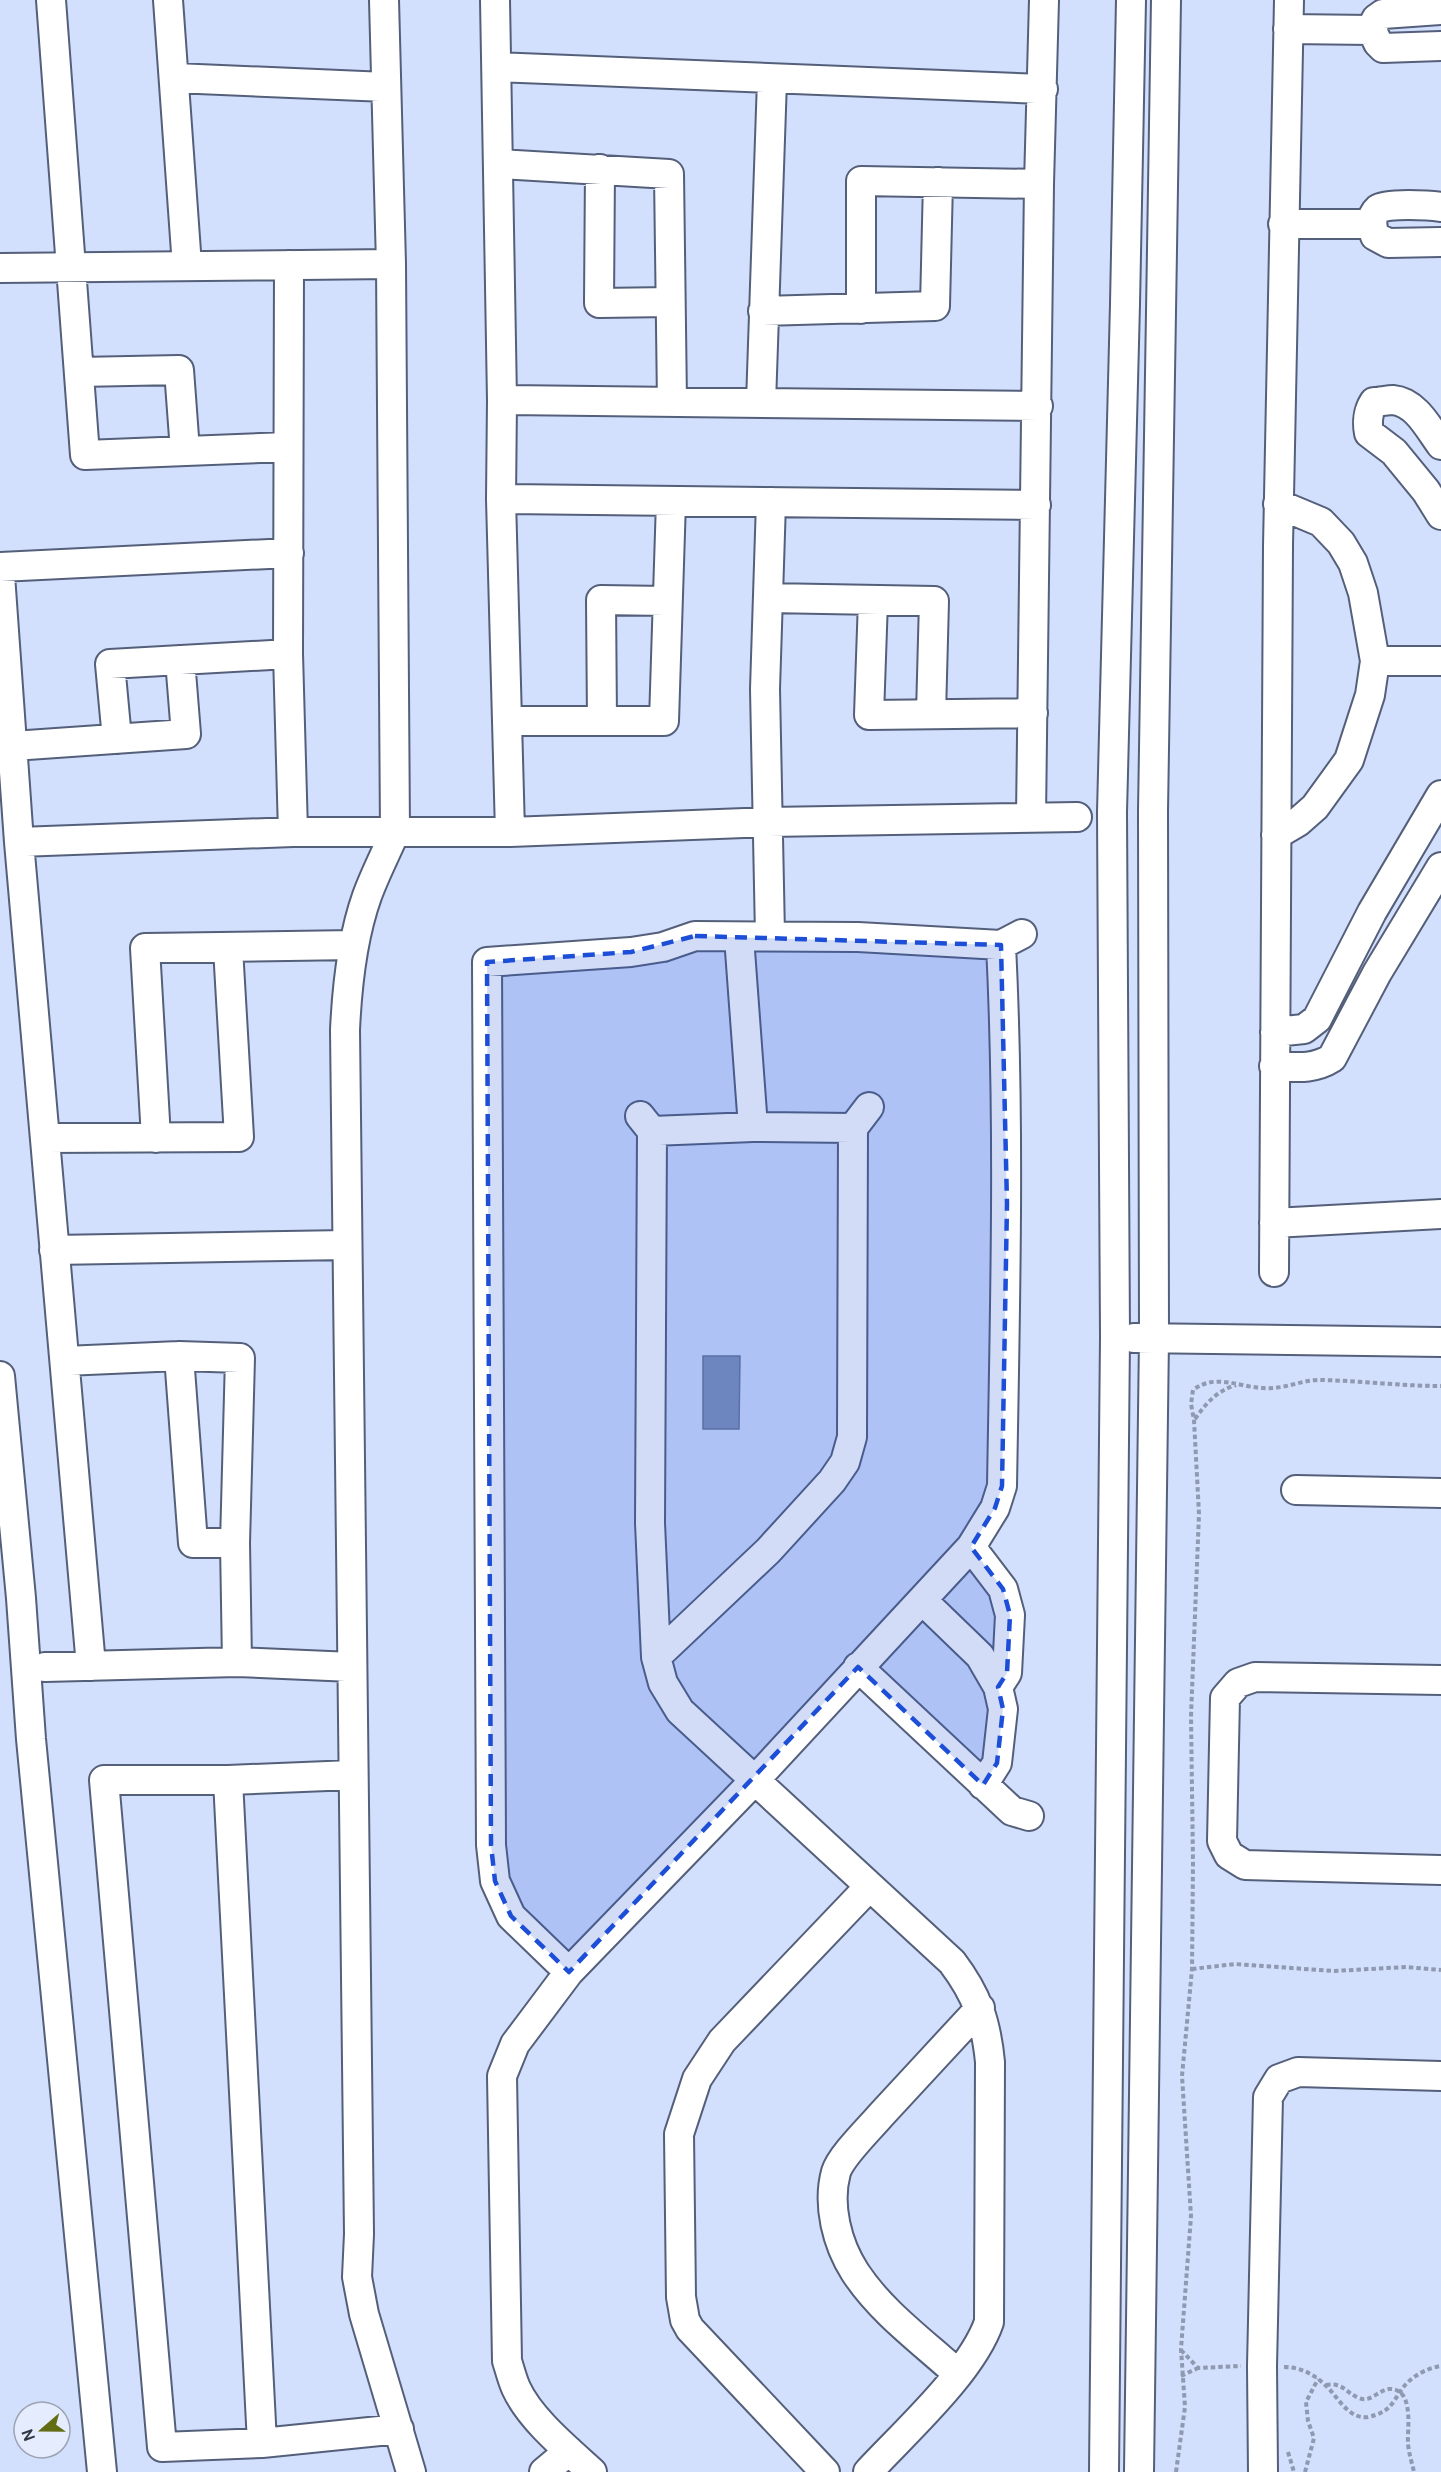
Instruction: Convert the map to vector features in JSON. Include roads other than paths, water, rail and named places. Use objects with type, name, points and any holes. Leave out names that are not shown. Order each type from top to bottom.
[{"type":"street","points":[[51,0],[85,455],[288,447]]},
{"type":"street","points":[[168,0],[187,266]]},
{"type":"street","points":[[384,0],[391,264],[395,832],[367,897],[354,945],[347,994],[345,1030],[359,2234],[357,2277],[364,2314],[411,2472]]},
{"type":"street","points":[[495,0],[502,400],[501,499],[510,832]]},
{"type":"street","points":[[1031,817],[1038,406],[1039,184],[1044,0]]},
{"type":"street","points":[[1104,2472],[1115,1337],[1112,812],[1131,0]]},
{"type":"street","points":[[1139,2472],[1154,1338],[1153,811],[1166,0]]},
{"type":"street","points":[[1274,1272],[1278,504],[1289,0]]},
{"type":"street","points":[[1441,10],[1383,15],[1376,19],[1372,30],[1383,48],[1441,46]]},
{"type":"street","points":[[1288,30],[1372,30]]},
{"type":"street","points":[[497,67],[772,80],[1043,89]]},
{"type":"street","points":[[175,78],[386,87]]},
{"type":"street","points":[[761,403],[772,80]]},
{"type":"street","points":[[498,164],[669,174],[672,402]]},
{"type":"street","points":[[600,170],[599,303],[670,302]]},
{"type":"street","points":[[861,309],[861,181],[1039,184]]},
{"type":"street","points":[[763,311],[936,306],[938,182]]},
{"type":"street","points":[[1441,207],[1386,206],[1376,212],[1371,224],[1375,236],[1388,243],[1441,242]]},
{"type":"street","points":[[1283,224],[1371,224]]},
{"type":"street","points":[[0,268],[391,264]]},
{"type":"street","points":[[289,265],[288,654],[293,832]]},
{"type":"street","points":[[79,372],[179,370],[184,451]]},
{"type":"street","points":[[502,400],[1038,406]]},
{"type":"street","points":[[1441,445],[1421,417],[1401,402],[1393,400],[1374,402],[1371,406],[1367,426],[1369,433],[1394,452],[1426,491],[1441,515]]},
{"type":"street","points":[[501,499],[1036,505]]},
{"type":"street","points":[[507,721],[664,721],[666,601],[671,501]]},
{"type":"street","points":[[770,936],[765,689],[771,502]]},
{"type":"street","points":[[1275,835],[1298,822],[1315,807],[1350,760],[1370,695],[1375,661],[1363,593],[1353,563],[1341,543],[1321,522],[1278,504]]},
{"type":"street","points":[[0,567],[289,553]]},
{"type":"street","points":[[0,575],[19,842],[91,1666]]},
{"type":"street","points":[[768,598],[934,601],[931,714]]},
{"type":"street","points":[[602,721],[601,600],[666,601]]},
{"type":"street","points":[[873,600],[869,715],[1033,713]]},
{"type":"street","points":[[117,739],[110,664],[288,654]]},
{"type":"street","points":[[13,746],[186,734],[180,660]]},
{"type":"street","points":[[1375,661],[1441,662]]},
{"type":"street","points":[[1275,1032],[1304,1029],[1317,1019],[1372,912],[1441,795]]},
{"type":"street","points":[[19,842],[293,832],[510,832],[768,822],[1077,817]]},
{"type":"street","points":[[1274,1066],[1310,1067],[1320,1065],[1332,1058],[1377,972],[1441,867]]},
{"type":"street","points":[[569,1972],[511,1916],[495,1881],[491,1845],[487,962],[631,952],[663,947],[695,936],[1012,939],[1006,1042],[1007,1181],[1002,1486],[995,1508],[971,1547],[569,1972],[515,2044],[502,2076],[507,2361],[517,2389],[529,2409],[592,2472]]},
{"type":"street","points":[[739,938],[753,1127]]},
{"type":"street","points":[[156,1138],[145,948],[354,945]]},
{"type":"street","points":[[45,1138],[240,1137],[228,948]]},
{"type":"street","points":[[656,1657],[768,1551],[832,1480],[845,1462],[852,1437],[861,1118],[753,1127],[646,1124],[650,1522],[656,1657],[663,1683],[680,1711],[952,1962],[969,1984],[980,2008],[987,2034],[990,2062],[989,2322],[983,2339],[958,2374],[868,2472]]},
{"type":"street","points":[[1274,1223],[1441,1214]]},
{"type":"street","points":[[54,1250],[347,1245]]},
{"type":"street","points":[[1115,1337],[1441,1342]]},
{"type":"street","points":[[65,1361],[179,1356],[240,1358],[235,1543],[237,1662]]},
{"type":"street","points":[[179,1356],[193,1543],[235,1543]]},
{"type":"street","points":[[0,1376],[21,1598],[31,1738],[102,2472]]},
{"type":"street","points":[[1296,1490],[1441,1493]]},
{"type":"street","points":[[971,1547],[1003,1589],[1010,1615],[1007,1673],[998,1687]]},
{"type":"street","points":[[922,1600],[980,1656],[998,1687],[1003,1709],[997,1763],[983,1785]]},
{"type":"street","points":[[45,1667],[237,1662],[352,1667]]},
{"type":"street","points":[[858,1667],[1012,1811],[1029,1816]]},
{"type":"street","points":[[1441,1680],[1255,1677],[1238,1683],[1225,1698],[1222,1841],[1229,1855],[1245,1865],[1441,1870]]},
{"type":"street","points":[[352,1775],[228,1780],[104,1780],[162,2447],[262,2443],[399,2429]]},
{"type":"street","points":[[228,1780],[262,2443]]},
{"type":"street","points":[[825,2472],[690,2329],[685,2320],[681,2297],[679,2134],[697,2079],[722,2041],[869,1887]]},
{"type":"street","points":[[958,2374],[878,2300],[855,2271],[842,2245],[834,2220],[833,2194],[837,2169],[858,2141],[980,2008]]},
{"type":"street","points":[[1263,2472],[1262,2366],[1268,2097],[1279,2079],[1299,2072],[1441,2076]]},
{"type":"street","points":[[544,2472],[569,2451]]},
{"type":"water","points":[[703,1356],[740,1356],[739,1429],[703,1429]]}]
